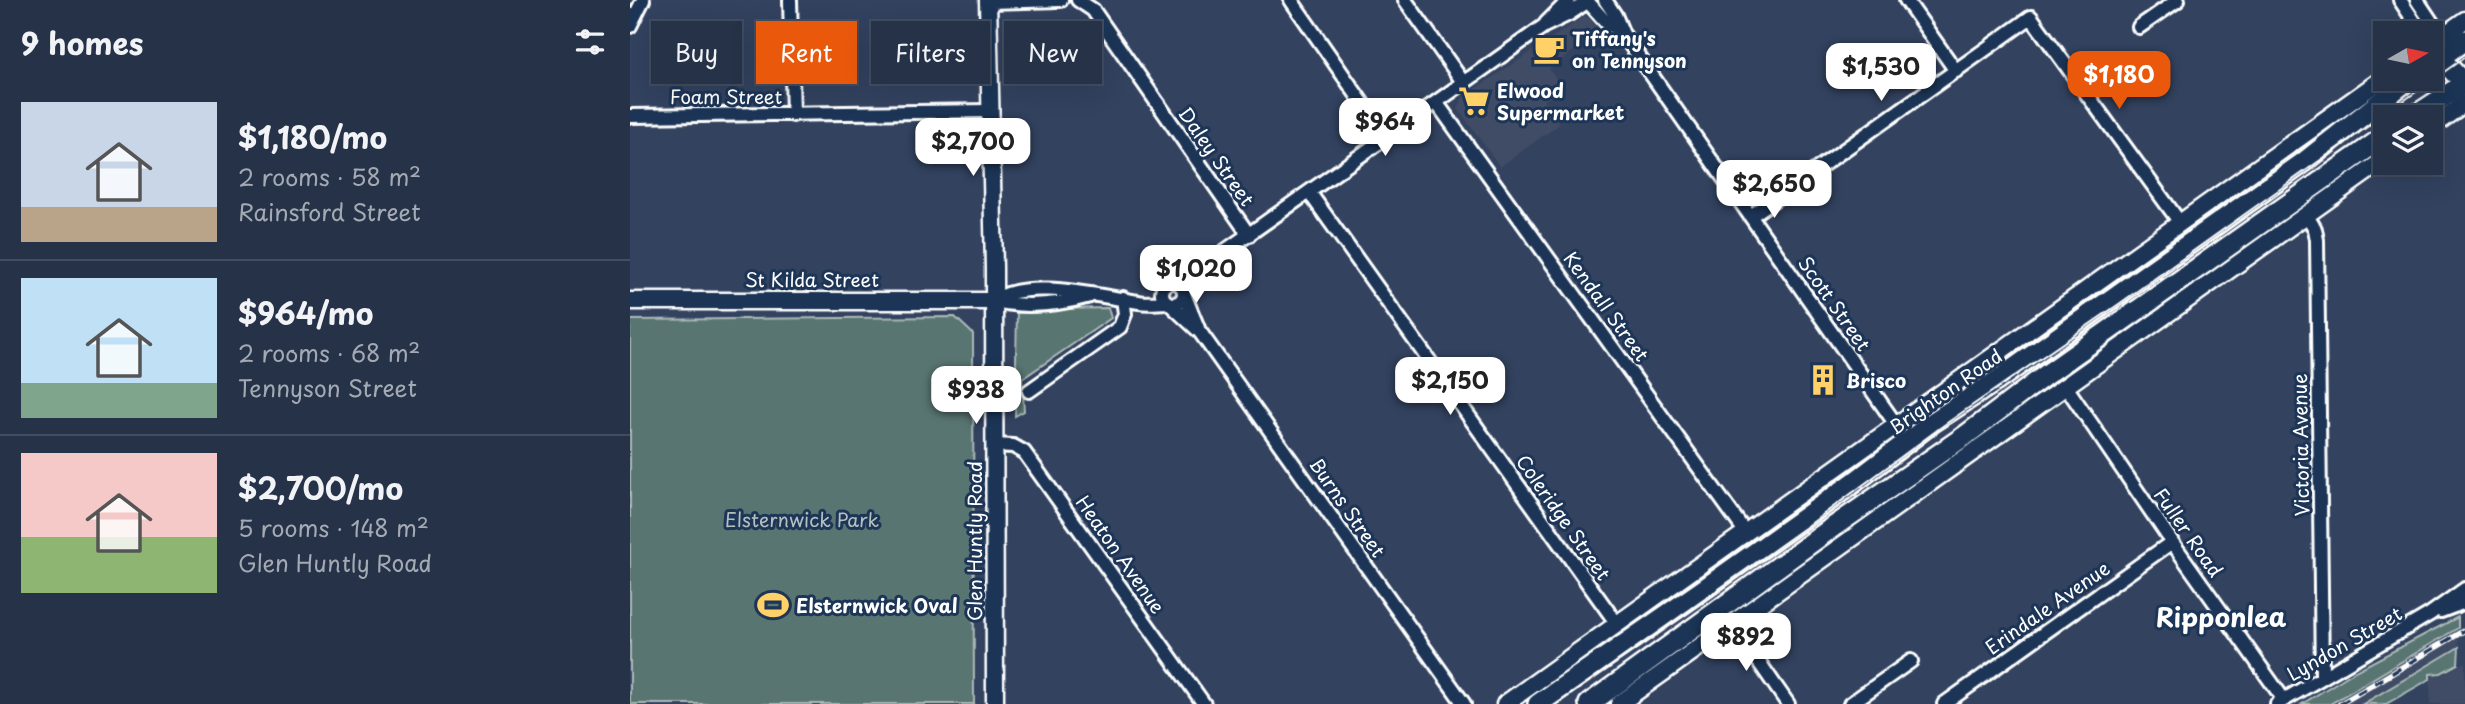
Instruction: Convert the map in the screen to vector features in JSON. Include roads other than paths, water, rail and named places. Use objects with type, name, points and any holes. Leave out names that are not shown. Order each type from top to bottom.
[{"type":"highway","points":[[2435,105],[2465,89],[2443,51]]},
{"type":"highway","name":"Brighton Road","points":[[1538,704],[2283,176],[2393,91]]},
{"type":"highway","points":[[1589,704],[2373,143]]},
{"type":"highway","points":[[2114,296],[2128,317]]},
{"type":"highway","points":[[1808,514],[1822,535]]},
{"type":"main road","name":"Glen Huntly Road","points":[[988,1],[995,704]]},
{"type":"main road","points":[[2443,46],[2465,20]]},
{"type":"main road","name":"Brighton Road","points":[[1505,704],[2373,86]]},
{"type":"main road","points":[[2443,114],[2465,89]]},
{"type":"main road","points":[[1619,704],[2373,167]]},
{"type":"main road","points":[[2241,182],[2283,176]]},
{"type":"main road","points":[[2114,296],[2124,265]]},
{"type":"main road","name":"St Kilda Street","points":[[630,301],[993,301]]},
{"type":"main road","points":[[2023,336],[2070,328]]},
{"type":"main road","points":[[1808,514],[1835,470]]},
{"type":"main road","points":[[1806,571],[1822,535]]},
{"type":"main road","points":[[1656,596],[1701,591]]},
{"type":"street","points":[[630,26],[643,0]]},
{"type":"street","points":[[790,0],[793,115]]},
{"type":"street","points":[[988,1],[1061,0]]},
{"type":"street","name":"Daley Street","points":[[1078,0],[1093,10],[1249,235]]},
{"type":"street","points":[[1291,0],[1386,137]]},
{"type":"street","points":[[1405,0],[1463,82]]},
{"type":"street","points":[[1544,26],[1569,0]]},
{"type":"street","points":[[1906,0],[1956,71]]},
{"type":"street","points":[[2139,27],[2178,0]]},
{"type":"street","points":[[2400,0],[2414,21]]},
{"type":"street","points":[[2417,0],[2428,21]]},
{"type":"street","points":[[1122,298],[1151,294],[1208,263],[1544,26],[1593,1]]},
{"type":"street","name":"Scott Street","points":[[1593,1],[1606,22],[1623,34],[1897,426]]},
{"type":"street","points":[[1751,216],[2031,17],[2181,224]]},
{"type":"street","name":"Kendall Street","points":[[1436,102],[1746,533]]},
{"type":"street","name":"Foam Street","points":[[630,116],[990,111]]},
{"type":"street","name":"Coleridge Street","points":[[1308,192],[1617,624]]},
{"type":"street","name":"Victoria Avenue","points":[[2306,214],[2315,229],[2317,240],[2322,677]]},
{"type":"street","points":[[1122,298],[1140,302],[1180,301],[1208,263]]},
{"type":"street","points":[[1166,285],[1180,284],[1184,293]]},
{"type":"street","points":[[1166,285],[1162,296],[1168,303]]},
{"type":"street","name":"St Kilda Street","points":[[993,301],[1012,291],[1061,290],[1122,298]]},
{"type":"street","name":"Burns Street","points":[[1184,293],[1200,331],[1464,704]]},
{"type":"street","points":[[1029,391],[1118,328],[1125,317],[1122,298]]},
{"type":"street","name":"Burns Street","points":[[1168,303],[1200,331]]},
{"type":"street","name":"Fuller Road","points":[[2065,385],[2281,702]]},
{"type":"street","name":"Heaton Avenue","points":[[994,445],[1013,446],[1030,458],[1204,704]]},
{"type":"street","name":"Erindale Avenue","points":[[1944,704],[2172,542]]},
{"type":"street","name":"Lyndon Street","points":[[2281,702],[2430,614],[2465,589]]},
{"type":"street","name":"Lyndon Street","points":[[2430,614],[2465,602]]},
{"type":"street","points":[[1731,624],[1788,704]]},
{"type":"street","points":[[1850,704],[1911,660]]},
{"type":"tram line","points":[[1557,704],[1809,525],[1944,425],[2119,304],[2465,57]]},
{"type":"railway","points":[[2340,704],[2465,630]]},
{"type":"place","name":"Tiffany's on Tennyson","points":[[1549,49]]},
{"type":"place","name":"Elwood Supermarket","points":[[1474,101]]},
{"type":"place","name":"Brisco","points":[[1823,380]]},
{"type":"place","name":"Elsternwick Oval","points":[[773,605]]},
{"type":"district","name":"Ripponlea","points":[[2221,616]]},
{"type":"park label","name":"Elsternwick Park","points":[[802,519]]}]
